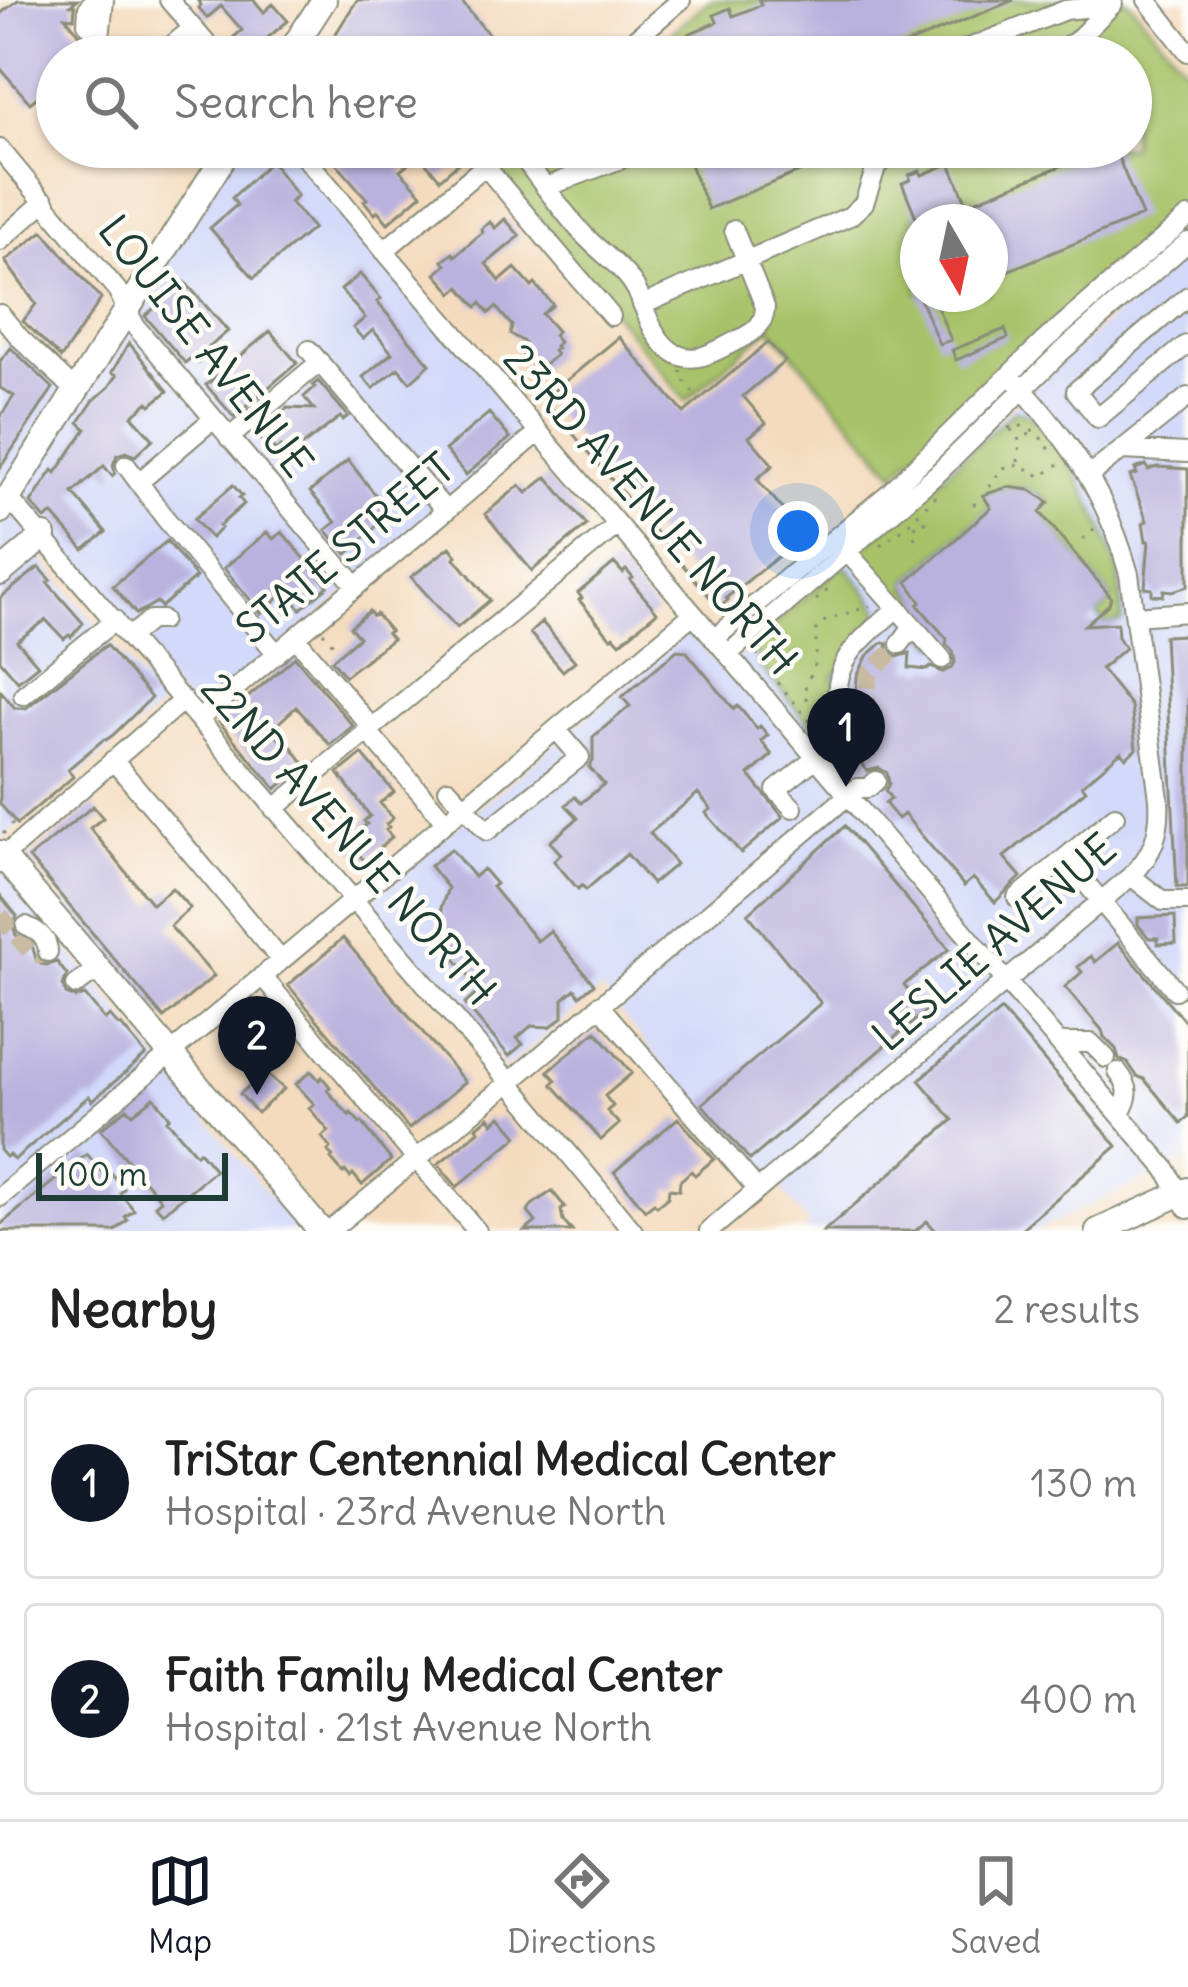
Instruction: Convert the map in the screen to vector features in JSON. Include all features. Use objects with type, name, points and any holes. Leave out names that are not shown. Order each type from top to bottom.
[{"type":"main road","points":[[301,36],[324,0]]},
{"type":"main road","points":[[4,504],[217,168]]},
{"type":"main road","points":[[0,573],[44,536]]},
{"type":"main road","points":[[1,853],[325,1231]]},
{"type":"main road","points":[[1098,1231],[1186,1198]]},
{"type":"street","points":[[93,0],[87,23],[98,36]]},
{"type":"street","points":[[100,36],[104,0]]},
{"type":"street","points":[[638,36],[679,0]]},
{"type":"street","points":[[1147,0],[1188,52]]},
{"type":"street","points":[[173,1],[200,36]]},
{"type":"street","points":[[999,36],[1065,10],[1115,2]]},
{"type":"street","points":[[1082,36],[1115,2]]},
{"type":"street","points":[[183,36],[193,28]]},
{"type":"street","name":"LOUISE AVENUE","points":[[0,149],[117,290],[136,327],[356,586]]},
{"type":"street","name":"23RD AVENUE NORTH","points":[[314,168],[816,758],[860,781],[1006,980],[1166,1168],[1186,1198]]},
{"type":"street","points":[[384,251],[483,168]]},
{"type":"street","points":[[487,168],[611,316]]},
{"type":"street","points":[[529,168],[588,240],[626,275],[659,336],[684,356],[700,357],[754,333],[761,323],[765,307],[734,230]]},
{"type":"street","points":[[546,187],[597,168]]},
{"type":"street","points":[[642,305],[850,216],[863,203],[876,168]]},
{"type":"street","points":[[0,241],[45,201]]},
{"type":"street","points":[[714,639],[939,472],[1085,304],[1188,217]]},
{"type":"street","points":[[1187,345],[1098,418],[1076,391],[1174,293],[1188,242]]},
{"type":"street","points":[[1017,382],[1086,330],[1174,293]]},
{"type":"street","points":[[0,314],[76,391]]},
{"type":"street","points":[[0,350],[14,331]]},
{"type":"street","points":[[229,438],[315,356],[446,511]]},
{"type":"street","name":"LESLIE AVENUE","points":[[709,1231],[1149,857],[1160,815],[1130,574],[1089,476],[1061,433],[1017,382]]},
{"type":"street","points":[[1089,476],[1188,397]]},
{"type":"street","points":[[139,482],[213,419]]},
{"type":"street","name":"STATE STREET","points":[[199,719],[538,433]]},
{"type":"street","points":[[1122,450],[1188,453]]},
{"type":"street","points":[[126,465],[277,654]]},
{"type":"street","name":"22ND AVENUE NORTH","points":[[4,504],[44,536],[633,1231]]},
{"type":"street","points":[[274,809],[617,525]]},
{"type":"street","points":[[841,544],[914,626],[939,661],[905,650],[914,626]]},
{"type":"street","points":[[728,655],[841,544]]},
{"type":"street","points":[[854,707],[837,697],[839,673],[857,642],[897,608]]},
{"type":"street","points":[[1135,616],[1188,612]]},
{"type":"street","points":[[0,1197],[693,614]]},
{"type":"street","points":[[129,637],[161,615]]},
{"type":"street","points":[[23,695],[115,620]]},
{"type":"street","points":[[296,638],[446,822]]},
{"type":"street","points":[[142,687],[160,673]]},
{"type":"street","points":[[448,789],[487,831],[580,757],[556,698]]},
{"type":"street","points":[[1,853],[183,700]]},
{"type":"street","points":[[801,817],[776,790],[816,758]]},
{"type":"street","points":[[112,760],[280,960]]},
{"type":"street","points":[[325,1231],[510,1082],[801,817],[860,781]]},
{"type":"street","points":[[1017,898],[1115,816]]},
{"type":"street","points":[[1065,858],[1181,997]]},
{"type":"street","points":[[1131,876],[1163,901],[1188,901]]},
{"type":"street","points":[[26,926],[47,942],[48,952]]},
{"type":"street","points":[[76,985],[98,969]]},
{"type":"street","points":[[262,976],[477,1231]]},
{"type":"street","points":[[598,1005],[758,1190]]},
{"type":"street","points":[[1060,1043],[1091,1043],[1112,1065],[1129,1094],[1120,1114]]},
{"type":"path","points":[[684,356],[680,376],[693,392]]},
{"type":"path","points":[[973,505],[1008,466],[1018,465],[1041,477],[1059,463],[1033,430],[1021,425],[1003,431]]},
{"type":"path","points":[[1010,427],[1020,440]]},
{"type":"path","points":[[1020,440],[1033,430]]},
{"type":"path","points":[[1018,465],[1020,440]]},
{"type":"path","points":[[874,548],[905,527],[939,494]]},
{"type":"path","points":[[920,514],[920,522]]},
{"type":"path","points":[[920,522],[932,525]]},
{"type":"path","points":[[905,527],[920,522]]},
{"type":"path","points":[[1083,538],[1099,525]]},
{"type":"path","points":[[914,527],[915,539]]},
{"type":"path","points":[[161,615],[196,579]]},
{"type":"path","points":[[839,733],[827,713],[807,702],[803,694],[816,661],[817,630],[826,620],[869,603],[872,615]]},
{"type":"path","points":[[322,631],[337,649]]},
{"type":"path","points":[[757,651],[763,666],[860,781]]},
{"type":"path","points":[[1,853],[14,822]]},
{"type":"shaded area","points":[[217,168],[314,168],[534,428],[199,719],[44,537],[32,547],[163,705],[0,840],[0,350],[15,331],[75,390]]},
{"type":"shaded area","points":[[1188,252],[1188,1160],[1034,1231],[803,1231],[809,1225],[768,1171],[757,1178],[601,990],[506,1068],[368,902],[688,632],[723,672],[1053,369]]},
{"type":"shaded area","points":[[0,867],[154,1053],[297,1231],[0,1231]]},
{"type":"green space","points":[[710,0],[1128,0],[1188,71],[1188,207],[1027,346],[895,473],[770,327],[686,401],[497,168],[1152,168],[1152,36],[668,36]]},
{"type":"green space","points":[[1015,410],[1047,432],[1093,507],[1119,575],[1122,622],[1105,624],[1097,614],[1111,597],[1039,512],[1049,501],[1025,489],[1009,488],[984,496],[991,508],[908,580],[921,602],[918,606],[944,636],[937,645],[861,557],[861,549]]},
{"type":"green space","points":[[840,567],[849,569],[879,608],[833,678],[854,710],[838,735],[854,754],[843,764],[761,667],[754,649],[760,637]]},
{"type":"building","points":[[18,0],[77,0],[71,5],[75,6],[74,18],[65,17],[81,36],[36,36],[36,98],[30,103],[0,68],[0,14]]},
{"type":"building","points":[[197,0],[254,0],[264,12],[273,4],[288,21],[270,36],[235,36],[242,30],[221,6],[207,18]]},
{"type":"building","points":[[357,0],[460,0],[490,36],[334,36]]},
{"type":"building","points":[[759,0],[1014,0],[926,36],[689,36],[717,22],[714,15],[730,8],[733,16],[761,5]]},
{"type":"building","points":[[264,168],[276,168],[297,196],[290,202],[313,228],[254,278],[210,228],[237,205],[232,198]]},
{"type":"building","points":[[340,168],[403,168],[422,194],[388,223],[378,211],[375,214]]},
{"type":"building","points":[[430,168],[453,168],[440,179]]},
{"type":"building","points":[[691,168],[809,168],[708,209]]},
{"type":"building","points":[[952,168],[967,204],[911,204],[902,183],[910,180],[909,175]]},
{"type":"building","points":[[1056,168],[1123,168],[1142,216],[1008,271],[1008,204],[967,204]]},
{"type":"building","points":[[505,219],[520,236],[486,264],[500,281],[515,268],[553,305],[542,314],[557,331],[553,335],[559,342],[553,351],[556,355],[537,371],[517,348],[524,342],[510,334],[512,326],[496,307],[489,313],[481,303],[477,307],[460,287],[453,293],[436,274],[446,265],[443,261],[455,256],[481,229],[490,222],[495,228]]},
{"type":"building","points":[[43,231],[101,299],[61,358],[23,321],[36,304],[5,261]]},
{"type":"building","points":[[360,274],[381,299],[377,302],[430,364],[410,382],[398,368],[373,389],[363,377],[392,353],[373,330],[363,339],[353,328],[365,318],[341,290]]},
{"type":"building","points":[[185,282],[228,331],[198,363],[192,357],[185,363],[145,316]]},
{"type":"building","points":[[926,312],[939,312],[951,340],[939,344]]},
{"type":"building","points":[[1005,329],[1008,338],[956,360],[952,350]]},
{"type":"building","points":[[270,331],[297,363],[234,417],[206,385]]},
{"type":"building","points":[[619,337],[684,413],[768,342],[785,361],[743,396],[766,423],[749,437],[773,465],[757,479],[805,535],[719,608],[544,399]]},
{"type":"building","points":[[129,343],[168,391],[132,416],[153,439],[135,456],[117,455],[112,476],[104,466],[73,493],[106,532],[84,550],[52,514],[45,519],[31,503],[86,429],[79,422],[117,375],[112,372]]},
{"type":"building","points":[[11,348],[53,388],[0,468],[0,417],[14,396],[0,388],[0,361]]},
{"type":"building","points":[[318,381],[348,416],[298,449],[293,442],[283,450],[268,448],[259,438],[263,431],[287,408],[314,409],[304,397]]},
{"type":"building","points":[[489,413],[510,438],[466,475],[445,450]]},
{"type":"building","points":[[348,460],[385,507],[379,512],[384,519],[347,554],[326,530],[336,522],[310,492]]},
{"type":"building","points":[[1146,465],[1148,470],[1188,469],[1188,586],[1164,590],[1163,596],[1145,588],[1149,541],[1143,523],[1147,521],[1130,476]]},
{"type":"building","points":[[547,477],[587,525],[532,571],[485,514],[520,485],[527,493]]},
{"type":"building","points":[[233,485],[244,504],[211,538],[194,519]]},
{"type":"building","points":[[1008,487],[1030,490],[1049,502],[1040,512],[1111,597],[1085,625],[1117,623],[1125,648],[1101,669],[1131,706],[1136,749],[1126,758],[1121,752],[1082,785],[1086,790],[1004,857],[1021,877],[995,902],[973,878],[964,886],[904,814],[898,819],[885,803],[891,798],[885,791],[887,773],[879,768],[867,771],[838,735],[865,714],[866,701],[856,694],[857,677],[867,656],[882,643],[897,657],[910,653],[909,668],[943,672],[952,668],[955,662],[947,639],[918,605],[921,602],[907,582],[991,508],[983,495]]},
{"type":"building","points":[[267,532],[273,539],[282,532],[328,586],[301,609],[286,592],[261,613],[224,568]]},
{"type":"building","points":[[167,541],[196,577],[161,607],[157,602],[136,614],[113,586]]},
{"type":"building","points":[[450,547],[490,600],[457,628],[411,577]]},
{"type":"building","points":[[614,563],[623,573],[626,570],[657,612],[620,643],[579,600],[578,593]]},
{"type":"building","points":[[39,567],[83,623],[64,639],[46,620],[17,641],[38,665],[18,681],[0,660],[0,598]]},
{"type":"building","points":[[369,611],[392,639],[345,676],[332,660],[359,637],[350,627]]},
{"type":"building","points":[[542,622],[575,661],[563,671],[530,633]]},
{"type":"building","points":[[1188,635],[1188,887],[1177,887],[1164,636]]},
{"type":"building","points":[[106,645],[151,698],[68,769],[73,777],[17,824],[0,804],[0,690],[15,708],[26,708]]},
{"type":"building","points":[[677,650],[686,651],[734,709],[738,706],[768,735],[761,741],[772,755],[749,775],[783,817],[741,853],[706,813],[711,809],[698,793],[650,833],[676,864],[652,884],[627,854],[586,890],[582,885],[578,889],[554,861],[561,854],[550,842],[578,818],[566,805],[575,797],[581,803],[604,784],[589,767],[593,737],[630,706],[622,697]]},
{"type":"building","points":[[295,657],[353,726],[330,745],[296,707],[271,730],[285,745],[288,742],[305,765],[276,789],[219,722]]},
{"type":"building","points":[[362,754],[394,792],[380,803],[393,818],[386,824],[392,837],[365,861],[347,842],[370,816],[338,773]]},
{"type":"building","points":[[93,806],[103,818],[90,828],[152,904],[172,888],[190,908],[170,926],[214,976],[164,1018],[29,858]]},
{"type":"building","points":[[845,826],[949,949],[904,985],[926,1011],[750,1160],[702,1104],[821,1003],[748,914]]},
{"type":"building","points":[[451,849],[474,877],[483,869],[496,884],[492,887],[537,941],[550,931],[594,984],[580,996],[575,989],[563,999],[563,1017],[550,1027],[531,1026],[517,1038],[523,1044],[509,1056],[465,1004],[481,990],[435,935],[446,926],[441,908],[448,888],[430,866]]},
{"type":"building","points":[[0,895],[17,916],[16,935],[32,945],[36,959],[48,965],[57,962],[67,975],[66,994],[85,995],[105,1020],[110,1016],[121,1025],[146,1055],[14,1160],[0,1150]]},
{"type":"building","points":[[1175,916],[1176,943],[1158,944],[1158,938],[1149,938],[1138,925],[1138,918]]},
{"type":"building","points":[[343,938],[465,1082],[409,1129],[288,985]]},
{"type":"building","points":[[1118,943],[1188,1025],[1188,1117],[1181,1123],[1144,1079],[1119,1059],[1102,1030],[1065,987],[1091,956],[1095,962]]},
{"type":"building","points":[[1001,1010],[1117,1146],[1019,1231],[936,1231],[927,1221],[915,1231],[824,1231],[953,1120],[919,1080]]},
{"type":"building","points":[[596,1031],[632,1073],[605,1096],[613,1106],[607,1111],[619,1124],[601,1140],[552,1084],[556,1080],[548,1071]]},
{"type":"building","points":[[311,1071],[319,1080],[322,1077],[330,1087],[327,1090],[349,1115],[362,1122],[391,1160],[362,1185],[331,1159],[331,1148],[322,1137],[329,1131],[296,1084]]},
{"type":"building","points":[[265,1072],[284,1089],[257,1113],[240,1094]]},
{"type":"building","points":[[154,1097],[170,1117],[167,1120],[215,1170],[163,1213],[155,1205],[161,1200],[101,1129],[127,1108],[133,1114]]},
{"type":"building","points":[[501,1116],[518,1136],[457,1187],[438,1164],[489,1117],[493,1123]]},
{"type":"building","points":[[678,1118],[714,1159],[695,1175],[691,1171],[680,1181],[679,1190],[669,1189],[668,1197],[645,1210],[614,1172]]},
{"type":"building","points":[[87,1154],[106,1177],[111,1173],[124,1189],[120,1193],[134,1210],[125,1217],[128,1220],[115,1231],[0,1231],[0,1225]]},
{"type":"building","points":[[552,1191],[565,1207],[563,1221],[572,1231],[525,1231],[536,1222],[528,1212],[532,1205]]},
{"type":"tunnel","points":[[854,707],[867,700],[869,675],[900,644]]},
{"type":"tunnel","points":[[0,916],[30,951],[48,952]]},
{"type":"place","name":"TriStar Centennial Medical Center","points":[[846,787]]},
{"type":"place","name":"Faith Family Medical Center","points":[[257,1095]]}]
